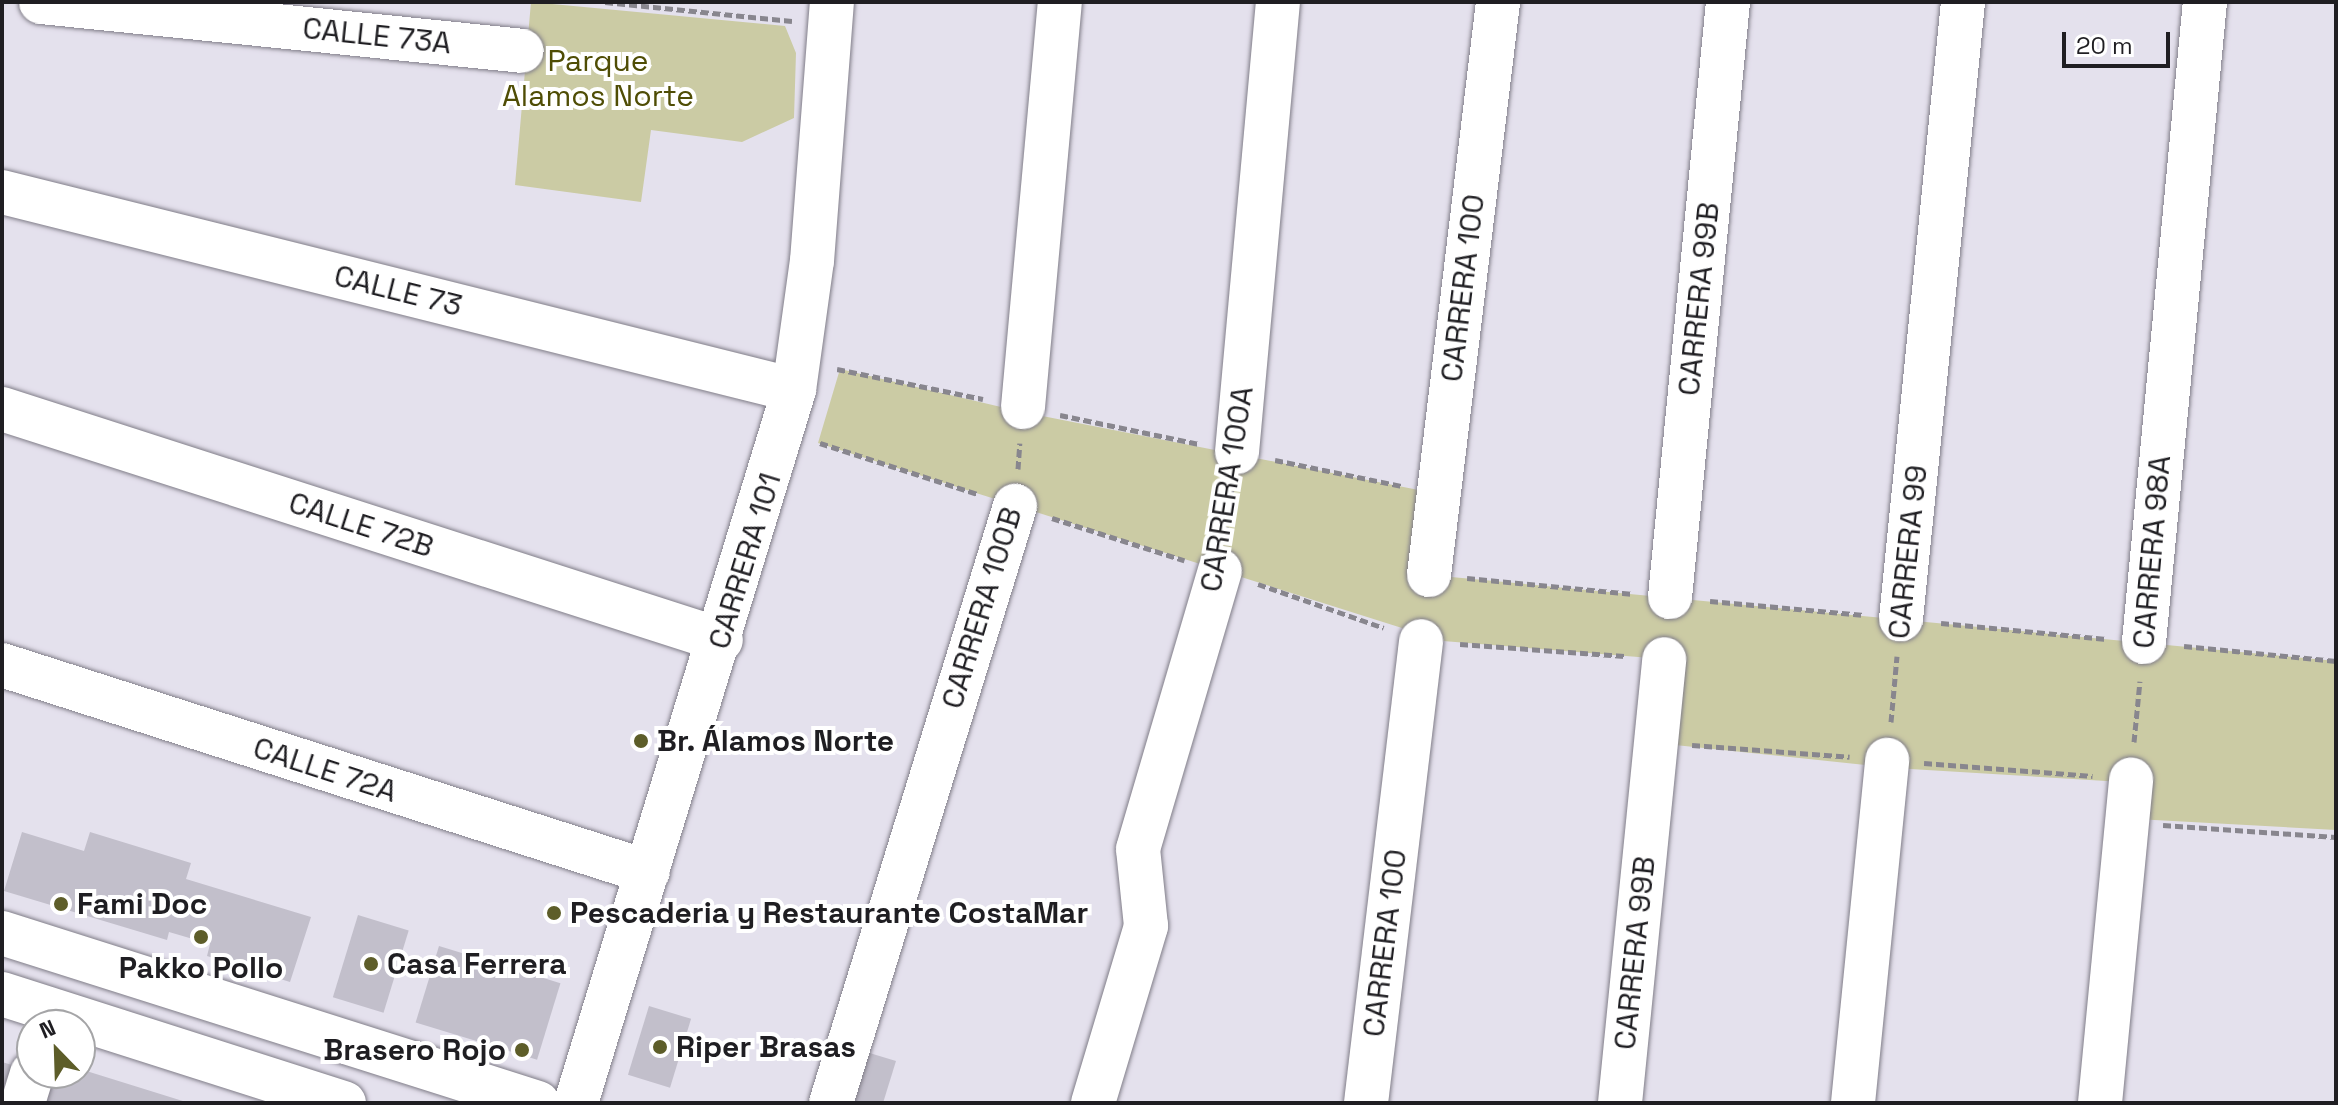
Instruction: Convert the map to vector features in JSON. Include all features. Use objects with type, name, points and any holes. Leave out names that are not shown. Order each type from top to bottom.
[{"type":"street","name":"CALLE 73A","points":[[41,2],[522,51]]},
{"type":"street","points":[[1023,407],[1060,2]]},
{"type":"street","name":"CARRERA 100A","points":[[1237,452],[1278,2]]},
{"type":"street","name":"CARRERA 100","points":[[1429,575],[1498,2]]},
{"type":"street","name":"CARRERA 99B","points":[[1670,597],[1728,2]]},
{"type":"street","name":"CARRERA 99","points":[[1901,619],[1963,2]]},
{"type":"street","name":"CARRERA 98A","points":[[2144,642],[2205,2]]},
{"type":"street","name":"CARRERA 101","points":[[576,1103],[784,432],[797,375],[812,261],[830,13]]},
{"type":"street","name":"CALLE 73","points":[[2,192],[797,375]]},
{"type":"street","name":"CALLE 72B","points":[[2,409],[721,640]]},
{"type":"street","name":"CARRERA 100B","points":[[831,1103],[1015,506]]},
{"type":"street","name":"CARRERA 100A","points":[[1093,1103],[1146,926],[1138,849],[1220,571]]},
{"type":"street","name":"CARRERA 100","points":[[1366,1103],[1421,641]]},
{"type":"street","name":"CARRERA 99B","points":[[1620,1103],[1664,659]]},
{"type":"street","name":"CALLE 72A","points":[[2,665],[648,872]]},
{"type":"street","points":[[1853,1103],[1887,760]]},
{"type":"street","points":[[2100,1103],[2131,779]]},
{"type":"street","points":[[2,933],[538,1103]]},
{"type":"street","points":[[2,994],[32,1009]]},
{"type":"street","points":[[96,1033],[294,1095],[344,1103]]},
{"type":"path","points":[[605,2],[830,13]]},
{"type":"path","points":[[797,375],[1023,407],[1439,494]]},
{"type":"path","name":"CARRERA 100B","points":[[1015,506],[1023,407]]},
{"type":"path","points":[[784,432],[1220,571],[1421,641],[1664,659]]},
{"type":"path","name":"CARRERA 100A","points":[[1220,571],[1237,452]]},
{"type":"path","points":[[1429,575],[2336,661]]},
{"type":"path","name":"CARRERA 99","points":[[1887,760],[1901,619]]},
{"type":"path","name":"CARRERA 98A","points":[[2131,779],[2144,642]]},
{"type":"path","points":[[2127,822],[2336,837]]},
{"type":"green space","name":"Parque Alamos Norte","points":[[531,2],[785,26],[796,53],[794,118],[742,142],[651,130],[641,202],[515,185]]},
{"type":"green space","points":[[840,369],[1022,412],[1439,494],[1430,575],[2336,661],[2336,830],[2136,819],[2139,783],[1894,768],[1656,743],[1663,659],[1443,641],[818,443]]},
{"type":"building","points":[[22,832],[84,851],[90,832],[191,863],[186,879],[311,917],[290,982],[207,956],[210,944],[169,932],[167,940],[4,891]]},
{"type":"building","name":"Casa Ferrera","points":[[358,915],[409,930],[384,1013],[333,997]]},
{"type":"building","points":[[439,946],[560,983],[537,1060],[416,1023]]},
{"type":"building","name":"Riper Brasas","points":[[649,1006],[691,1019],[670,1088],[628,1075]]},
{"type":"building","points":[[853,1048],[896,1061],[883,1103],[836,1103]]},
{"type":"building","points":[[2,1062],[12,1065],[2,1092]]},
{"type":"building","points":[[96,1074],[186,1102],[186,1103],[33,1103],[37,1089],[96,1089]]},
{"type":"place","name":"Br. Álamos Norte","points":[[641,741]]},
{"type":"place","name":"Fami Doc","points":[[61,904]]},
{"type":"place","name":"Pescaderia y Restaurante CostaMar","points":[[554,913]]},
{"type":"place","name":"Pakko Pollo","points":[[201,937]]},
{"type":"place","name":"Casa Ferrera","points":[[371,964]]},
{"type":"place","name":"Riper Brasas","points":[[660,1047]]},
{"type":"place","name":"Brasero Rojo","points":[[522,1050]]}]
